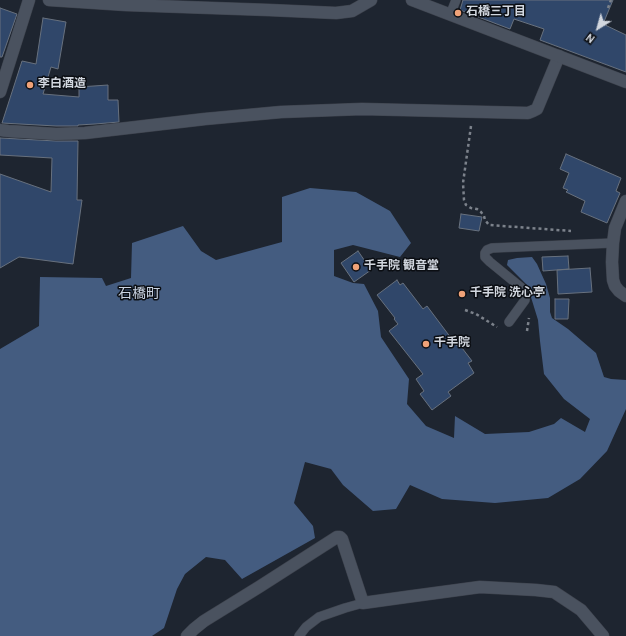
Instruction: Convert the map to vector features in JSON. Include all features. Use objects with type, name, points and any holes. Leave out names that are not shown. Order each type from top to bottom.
[{"type":"street","points":[[0,92],[29,0]]},
{"type":"street","points":[[49,0],[126,5],[336,13],[352,10],[365,2]]},
{"type":"street","points":[[412,0],[626,82]]},
{"type":"street","points":[[0,130],[56,134],[85,133],[281,112],[362,108],[528,113],[537,109],[559,56]]},
{"type":"street","points":[[626,201],[615,228],[612,262],[613,280],[619,291],[626,296]]},
{"type":"street","points":[[187,636],[204,621],[337,537],[342,539],[363,603],[480,587],[554,592],[581,610],[603,636]]},
{"type":"lane","points":[[450,15],[456,0]]},
{"type":"lane","points":[[510,322],[525,300],[525,293],[523,289],[485,258],[485,253],[487,250],[492,248],[613,243]]},
{"type":"lane","points":[[299,636],[306,627],[319,617],[363,603]]},
{"type":"path","points":[[608,8],[612,0]]},
{"type":"path","points":[[473,112],[463,183],[464,200],[466,205],[482,212],[489,225],[578,231],[594,244]]},
{"type":"path","points":[[466,310],[476,314],[496,327],[505,326],[510,322]]},
{"type":"shaded area","points":[[310,188],[356,192],[390,211],[411,243],[400,257],[353,245],[334,250],[334,276],[353,283],[364,284],[378,311],[381,337],[409,379],[407,404],[426,426],[454,438],[455,416],[485,434],[529,432],[554,424],[561,418],[585,432],[590,419],[564,399],[544,374],[538,320],[529,287],[507,265],[508,260],[532,257],[537,264],[546,284],[550,298],[550,312],[552,318],[568,329],[596,353],[604,377],[626,380],[626,409],[607,451],[580,479],[548,498],[495,503],[442,499],[410,485],[396,509],[373,511],[343,485],[331,469],[305,462],[294,503],[313,526],[315,538],[242,579],[225,560],[206,557],[185,574],[177,589],[164,628],[152,636],[0,636],[0,349],[39,326],[40,277],[102,278],[106,286],[131,278],[132,243],[183,226],[201,251],[216,260],[282,242],[282,197]]},
{"type":"building","points":[[463,0],[613,0],[603,24],[626,35],[626,72],[540,40],[544,29],[514,19],[510,29],[460,10]]},
{"type":"building","points":[[0,8],[17,14],[2,57],[0,57]]},
{"type":"building","points":[[43,18],[66,22],[58,69],[51,67],[43,94],[79,97],[79,87],[108,85],[108,100],[118,100],[119,122],[78,126],[2,123],[22,61],[36,64]]},
{"type":"building","points":[[0,138],[78,141],[77,200],[82,200],[73,264],[19,257],[0,268],[0,174],[51,192],[52,158],[0,155]]},
{"type":"building","points":[[566,154],[621,178],[616,191],[620,193],[607,223],[581,212],[585,201],[566,192],[568,190],[563,188],[569,173],[560,169]]},
{"type":"building","points":[[461,214],[482,217],[479,231],[459,228]]},
{"type":"building","name":"千手院 観音堂","points":[[358,251],[371,270],[354,282],[341,263]]},
{"type":"building","points":[[568,256],[569,269],[543,271],[542,257]]},
{"type":"building","points":[[590,268],[592,292],[558,294],[557,270]]},
{"type":"building","name":"千手院","points":[[397,280],[400,285],[403,283],[423,309],[427,306],[457,346],[459,344],[472,361],[468,363],[474,373],[448,392],[451,396],[432,410],[420,394],[424,391],[416,379],[423,374],[389,331],[398,324],[377,295]]},
{"type":"building","points":[[555,299],[569,299],[568,319],[555,319]]},
{"type":"place","name":"石橋三丁目","points":[[458,13]]},
{"type":"place","name":"李白酒造","points":[[30,85]]},
{"type":"place","name":"千手院 観音堂","points":[[356,267]]},
{"type":"place","name":"千手院 洗心亭","points":[[462,294]]},
{"type":"place","name":"千手院","points":[[426,344]]},
{"type":"district","name":"石橋町","points":[[139,295]]}]
